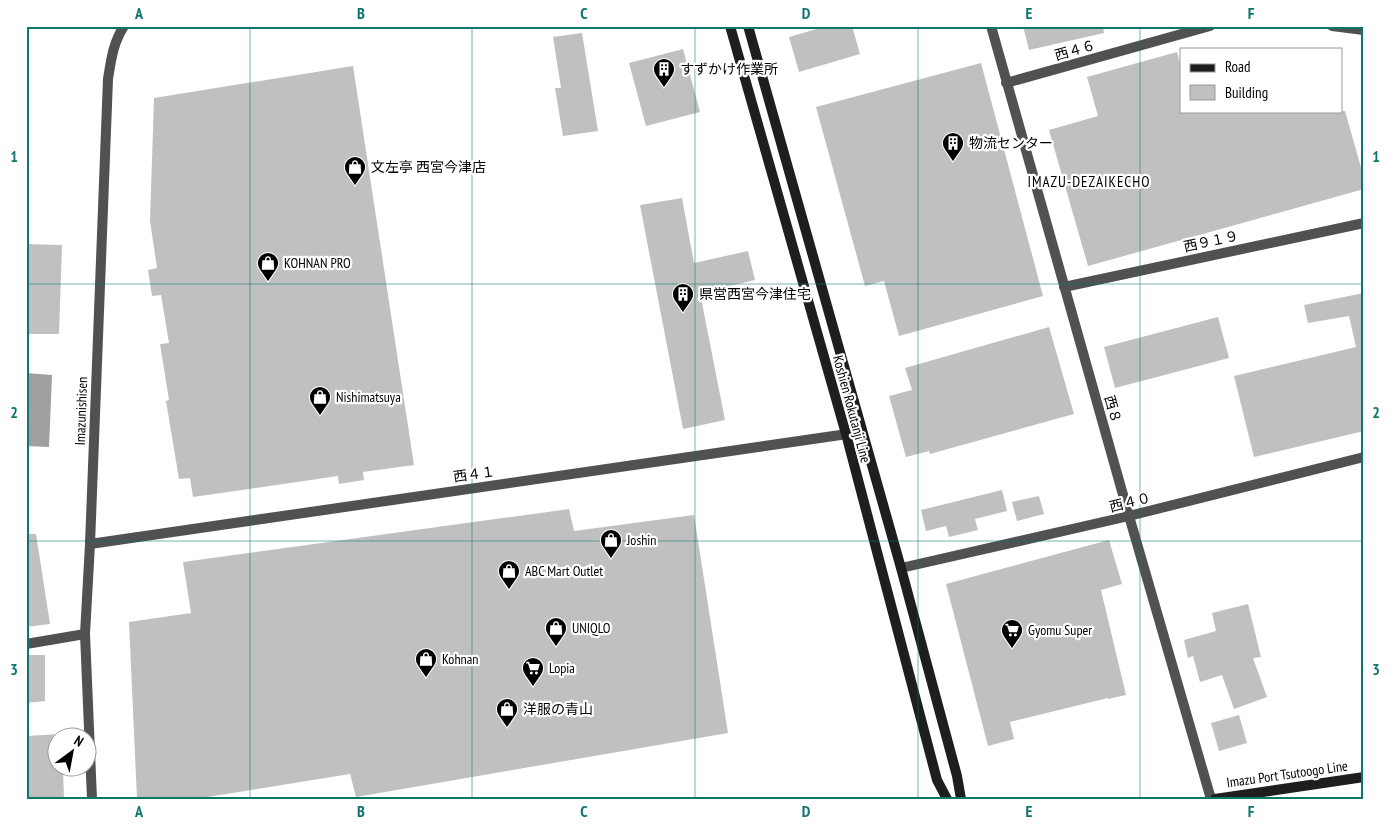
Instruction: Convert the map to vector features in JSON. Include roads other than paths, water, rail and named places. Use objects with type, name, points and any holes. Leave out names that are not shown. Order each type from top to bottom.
[{"type":"main road","name":"Koshien Rokutanji Line","points":[[730,26],[846,434],[937,780],[947,799]]},
{"type":"main road","name":"Koshien Rokutanji Line","points":[[748,26],[901,568],[957,776],[961,799]]},
{"type":"main road","name":"Imazu Port Tsutoogo Line","points":[[1213,799],[1364,777]]},
{"type":"street","name":"Imazunishisen","points":[[92,799],[85,634],[108,79],[115,42],[124,26]]},
{"type":"street","name":"西８","points":[[991,26],[1129,516],[1213,799]]},
{"type":"street","name":"西４６","points":[[1006,83],[1210,26]]},
{"type":"street","points":[[1332,26],[1364,30]]},
{"type":"street","name":"西９１９","points":[[1064,287],[1364,223]]},
{"type":"street","name":"西４１","points":[[90,544],[862,432]]},
{"type":"street","name":"西４０","points":[[901,568],[1129,516],[1364,457]]},
{"type":"street","points":[[26,644],[85,634]]},
{"type":"place","name":"すずかけ作業所","points":[[664,88]]},
{"type":"place","name":"物流センター","points":[[953,162]]},
{"type":"place","name":"文左亭 西宮今津店","points":[[355,186]]},
{"type":"place","name":"KOHNAN PRO","points":[[268,282]]},
{"type":"place","name":"県営西宮今津住宅","points":[[683,313]]},
{"type":"place","name":"Nishimatsuya","points":[[320,416]]},
{"type":"place","name":"Joshin","points":[[611,559]]},
{"type":"place","name":"ABC Mart Outlet","points":[[509,590]]},
{"type":"place","name":"UNIQLO","points":[[556,647]]},
{"type":"place","name":"Gyomu Super","points":[[1012,649]]},
{"type":"place","name":"Kohnan","points":[[426,678]]},
{"type":"place","name":"Lopia","points":[[533,687]]},
{"type":"place","name":"洋服の青山","points":[[507,728]]},
{"type":"district","name":"IMAZU-DEZAIKECHO","points":[[1089,182]]}]
